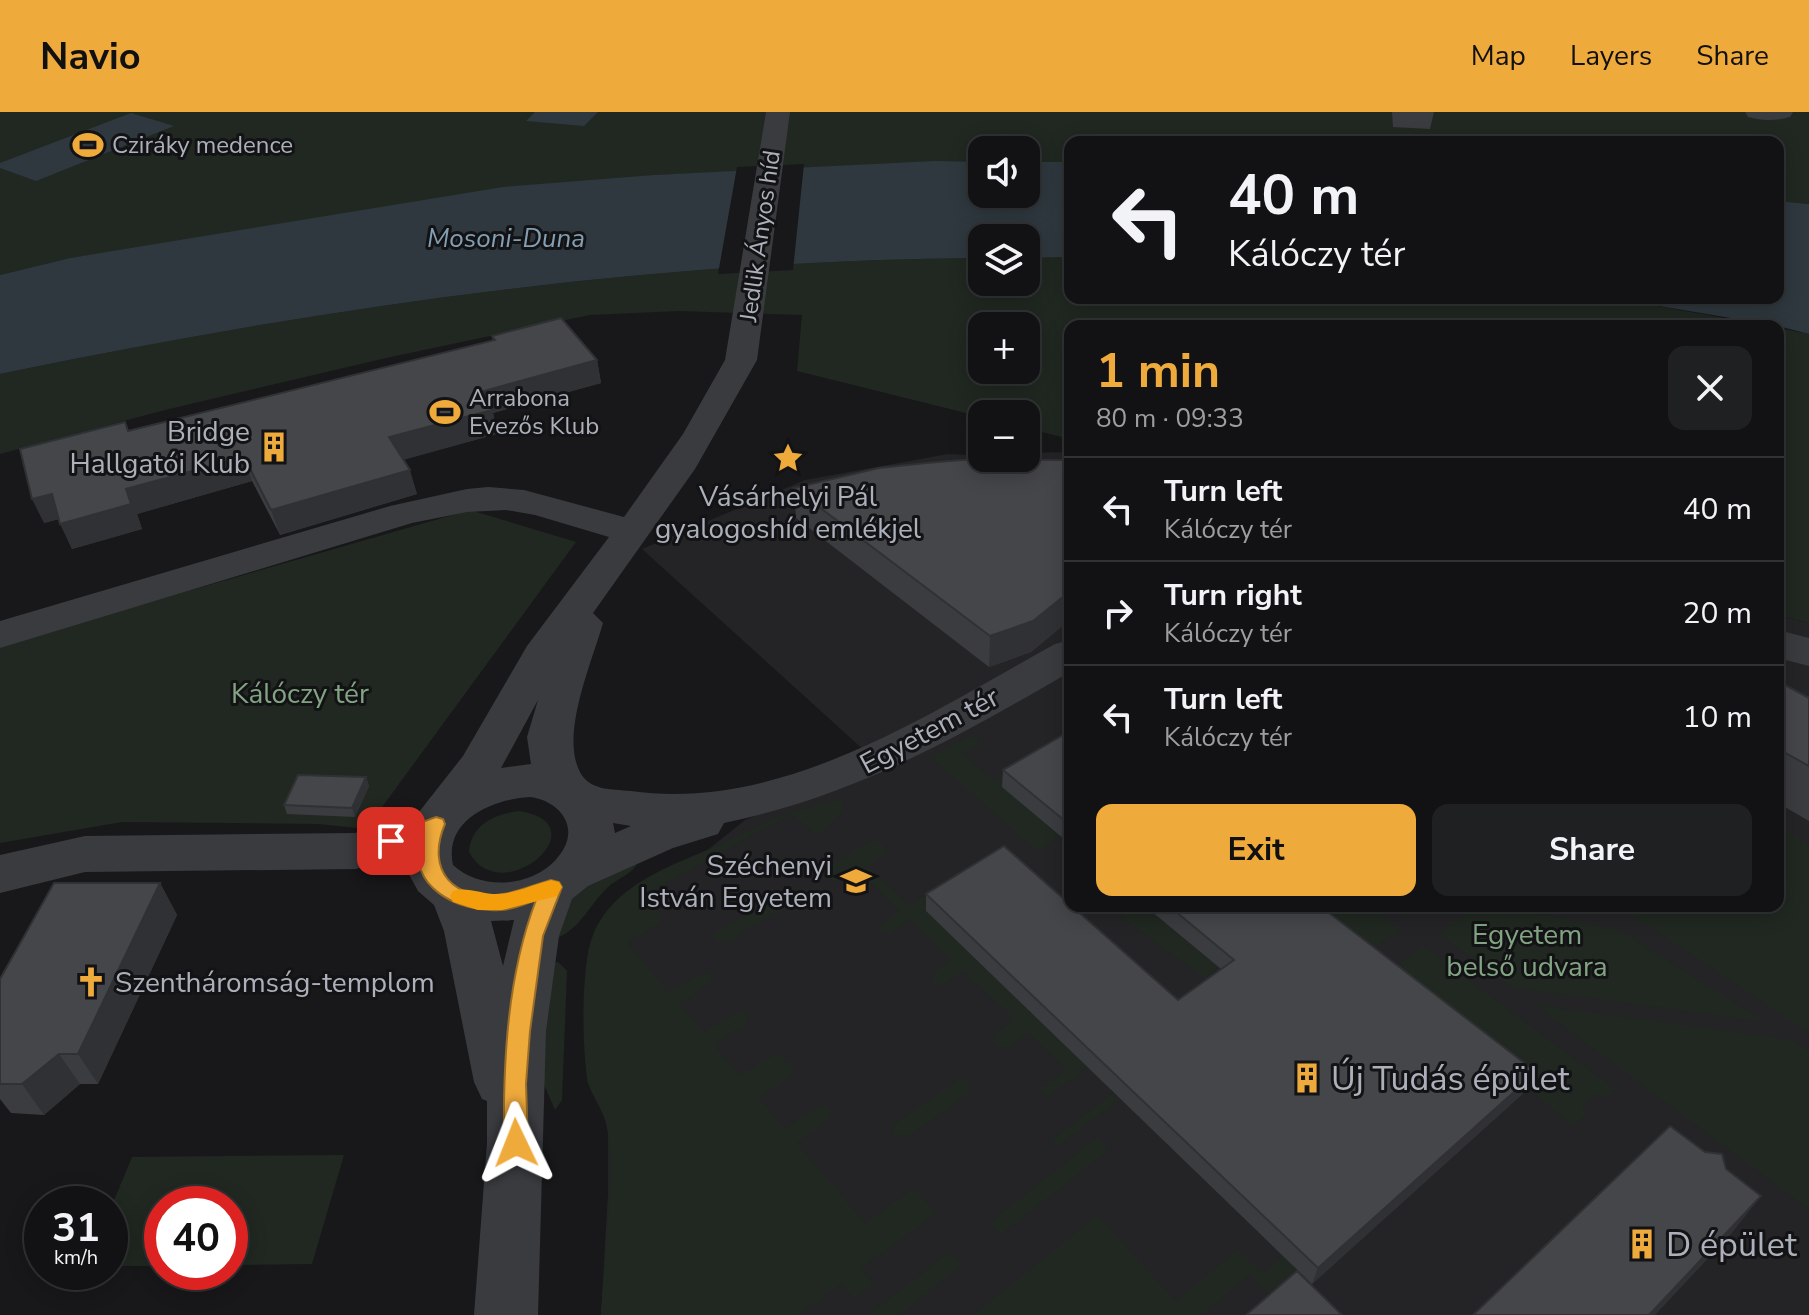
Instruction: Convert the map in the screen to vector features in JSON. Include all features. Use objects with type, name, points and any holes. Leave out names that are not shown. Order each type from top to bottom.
[{"type":"street","name":"Jedlik Ányos híd","points":[[632,531],[723,398],[741,360],[778,112]]},
{"type":"street","points":[[1757,112],[1781,112]]},
{"type":"street","points":[[0,635],[403,514],[449,504],[490,498],[526,502],[632,531],[552,641],[477,771],[428,841],[427,858],[431,872],[440,884],[456,895],[478,902],[502,902],[561,880]]},
{"type":"street","points":[[506,1315],[516,1143],[515,1084],[519,1031],[533,936],[561,880],[586,855],[593,837],[592,818],[554,767],[549,737],[592,590]]},
{"type":"street","name":"Egyetem tér","points":[[561,880],[658,834],[845,774],[897,750],[1064,657]]},
{"type":"street","points":[[0,874],[85,854],[356,851],[444,815],[472,793],[497,784],[546,782],[575,796]]},
{"type":"street","name":"Egyetem tér","points":[[575,796],[619,809],[694,809],[783,794]]},
{"type":"street","points":[[456,895],[469,931],[516,1143]]},
{"type":"shaded area","name":"Széchenyi István Egyetem","points":[[1064,452],[1064,912],[1784,912],[1784,617],[1809,623],[1809,1315],[601,1315],[608,1133],[604,1111],[587,1081],[586,974],[588,951],[596,928],[625,893],[649,877],[709,849],[745,820],[877,762],[642,549],[805,480],[948,454],[968,455],[968,472],[1040,472],[1040,453]]},
{"type":"green space","points":[[0,112],[1809,112],[1809,204],[1784,202],[1784,136],[1064,136],[1064,162],[1040,162],[1040,136],[968,136],[968,163],[654,175],[70,258],[0,275]]},
{"type":"green space","points":[[1064,257],[1064,304],[1646,304],[1736,320],[1064,320],[1064,438],[1040,432],[1040,400],[968,400],[968,414],[797,371],[802,315],[679,311],[590,315],[386,358],[165,410],[0,454],[0,374],[365,308],[611,278],[858,261],[968,258],[968,296],[1040,296],[1040,258]]},
{"type":"green space","points":[[1784,329],[1809,334],[1809,623],[1784,617]]},
{"type":"green space","name":"Kálóczy tér","points":[[470,510],[576,542],[366,829],[319,824],[122,822],[0,843],[0,645]]},
{"type":"green space","points":[[972,735],[983,741],[962,754],[995,781],[1022,765],[1061,836],[1037,851],[931,757]]},
{"type":"green space","points":[[841,799],[844,809],[823,832],[813,832],[791,814],[645,895],[662,917],[661,922],[627,943],[669,992],[706,972],[711,975],[711,983],[679,1004],[703,1032],[741,1011],[747,1014],[746,1023],[714,1045],[739,1075],[777,1053],[792,1065],[792,1075],[759,1098],[784,1128],[824,1105],[830,1108],[830,1118],[797,1143],[865,1223],[914,1188],[936,1214],[861,1268],[874,1285],[854,1299],[842,1283],[798,1315],[601,1315],[610,1155],[607,1125],[587,1077],[583,1022],[588,957],[597,926],[621,897],[652,875],[788,813]]},
{"type":"green space","points":[[519,811],[542,819],[551,831],[549,846],[538,859],[521,869],[502,873],[484,868],[469,852],[474,834],[493,818]]},
{"type":"green space","name":"Egyetem belső udvara","points":[[1784,830],[1809,845],[1809,1033],[1627,912],[1784,912]]},
{"type":"green space","points":[[873,840],[880,841],[886,850],[883,856],[868,866],[909,905],[938,888],[1088,1066],[1049,1097],[1041,1089],[1066,1069],[1028,1033],[1005,1048],[995,1044],[993,1036],[1014,1019],[964,972],[940,986],[932,983],[934,972],[951,960],[911,920],[890,933],[880,931],[881,924],[900,911],[859,871],[836,882],[826,878],[823,873],[826,868]]},
{"type":"green space","points":[[638,862],[629,873],[608,887],[573,928],[557,938],[576,887]]},
{"type":"green space","points":[[781,895],[788,900],[783,908],[729,941],[715,942],[713,936],[719,930]]},
{"type":"green space","points":[[1115,912],[1152,912],[1218,967],[1204,978]]},
{"type":"green space","name":"Egyetem belső udvara","points":[[1303,912],[1378,912],[1400,929],[1361,957]]},
{"type":"green space","name":"Egyetem belső udvara","points":[[1468,912],[1533,912],[1622,932],[1765,1022],[1511,987],[1439,934]]},
{"type":"green space","name":"Egyetem belső udvara","points":[[1423,946],[1615,1089],[1609,1096],[1593,1095],[1583,1105],[1585,1116],[1573,1125],[1384,975]]},
{"type":"green space","points":[[558,962],[567,971],[562,1100],[555,1110],[538,1071],[543,964]]},
{"type":"green space","name":"Egyetem belső udvara","points":[[1535,1005],[1792,1040],[1809,1051],[1809,1209]]},
{"type":"green space","points":[[962,1077],[971,1084],[967,1094],[909,1136],[894,1135],[892,1128],[897,1122]]},
{"type":"green space","points":[[1114,1092],[1121,1098],[1058,1146],[1051,1140]]},
{"type":"green space","points":[[1097,1138],[1109,1150],[1000,1235],[989,1223]]},
{"type":"green space","points":[[344,1155],[312,1264],[248,1265],[248,1186],[144,1186],[144,1266],[128,1266],[128,1186],[120,1186],[132,1157]]},
{"type":"green space","points":[[1097,1216],[1176,1301],[1238,1249],[1263,1274],[1283,1255],[1312,1284],[1295,1281],[1282,1308],[1250,1274],[1201,1315],[973,1315]]},
{"type":"green space","points":[[950,1252],[962,1265],[900,1315],[868,1315]]},
{"type":"water","points":[[535,112],[598,112],[584,126],[526,121]]},
{"type":"water","name":"Cziráky medence","points":[[131,113],[174,126],[36,181],[0,168],[0,163]]},
{"type":"water","name":"Mosoni-Duna","points":[[968,162],[968,208],[1040,208],[1040,162],[1064,162],[1064,257],[1040,258],[1040,224],[968,224],[968,258],[735,268],[488,292],[243,328],[0,374],[0,275],[70,258],[503,187],[654,175]]},
{"type":"water","points":[[1784,202],[1809,204],[1809,334],[1784,328],[1784,320],[1742,320],[1648,304],[1784,304]]},
{"type":"pier","points":[[804,164],[793,270],[718,274],[737,167]]},
{"type":"building","points":[[561,318],[597,360],[480,392],[492,410],[389,437],[410,470],[271,510],[244,457],[126,489],[131,504],[60,524],[52,494],[32,499],[20,449],[125,422],[128,431],[495,340],[492,336]]},
{"type":"building","points":[[968,460],[968,472],[1040,472],[1040,460],[1064,460],[1064,597],[1033,621],[990,636],[794,488],[879,468]]},
{"type":"building","points":[[1784,684],[1809,698],[1809,766],[1784,752]]},
{"type":"building","points":[[1064,734],[1064,820],[1003,770]]},
{"type":"building","points":[[298,775],[366,777],[352,808],[284,805]]},
{"type":"building","name":"Új Tudás épület","points":[[1004,846],[1064,899],[1064,912],[1079,912],[1178,1000],[1234,960],[1176,912],[1328,912],[1536,1072],[1318,1268],[926,894]]},
{"type":"building","points":[[54,883],[160,883],[78,1054],[59,1054],[22,1084],[0,1084],[0,979]]},
{"type":"building","points":[[1670,1126],[1705,1152],[1722,1154],[1726,1169],[1761,1196],[1649,1315],[1473,1315]]},
{"type":"building","points":[[1297,1271],[1342,1315],[1246,1315]]},
{"type":"slow traffic","points":[[460,896],[478,902],[502,902],[528,897],[551,887],[550,891]]},
{"type":"place","name":"Cziráky medence","points":[[88,145]]},
{"type":"place","name":"Arrabona Evezős Klub","points":[[445,412]]},
{"type":"place","name":"Bridge Hallgatói Klub","points":[[274,447]]},
{"type":"place","name":"Vásárhelyi Pál gyalogoshíd emlékjel","points":[[788,458]]},
{"type":"place","name":"Széchenyi István Egyetem","points":[[856,881]]},
{"type":"place","name":"Szentháromság-templom","points":[[91,982]]},
{"type":"place","name":"Új Tudás épület","points":[[1307,1078]]},
{"type":"place","name":"D épület","points":[[1642,1244]]},
{"type":"route","points":[[391,841],[436,824],[428,841],[427,858],[431,872],[440,884],[456,895],[478,902],[528,897],[551,887],[537,920],[529,956],[515,1084],[516,1143]]}]
